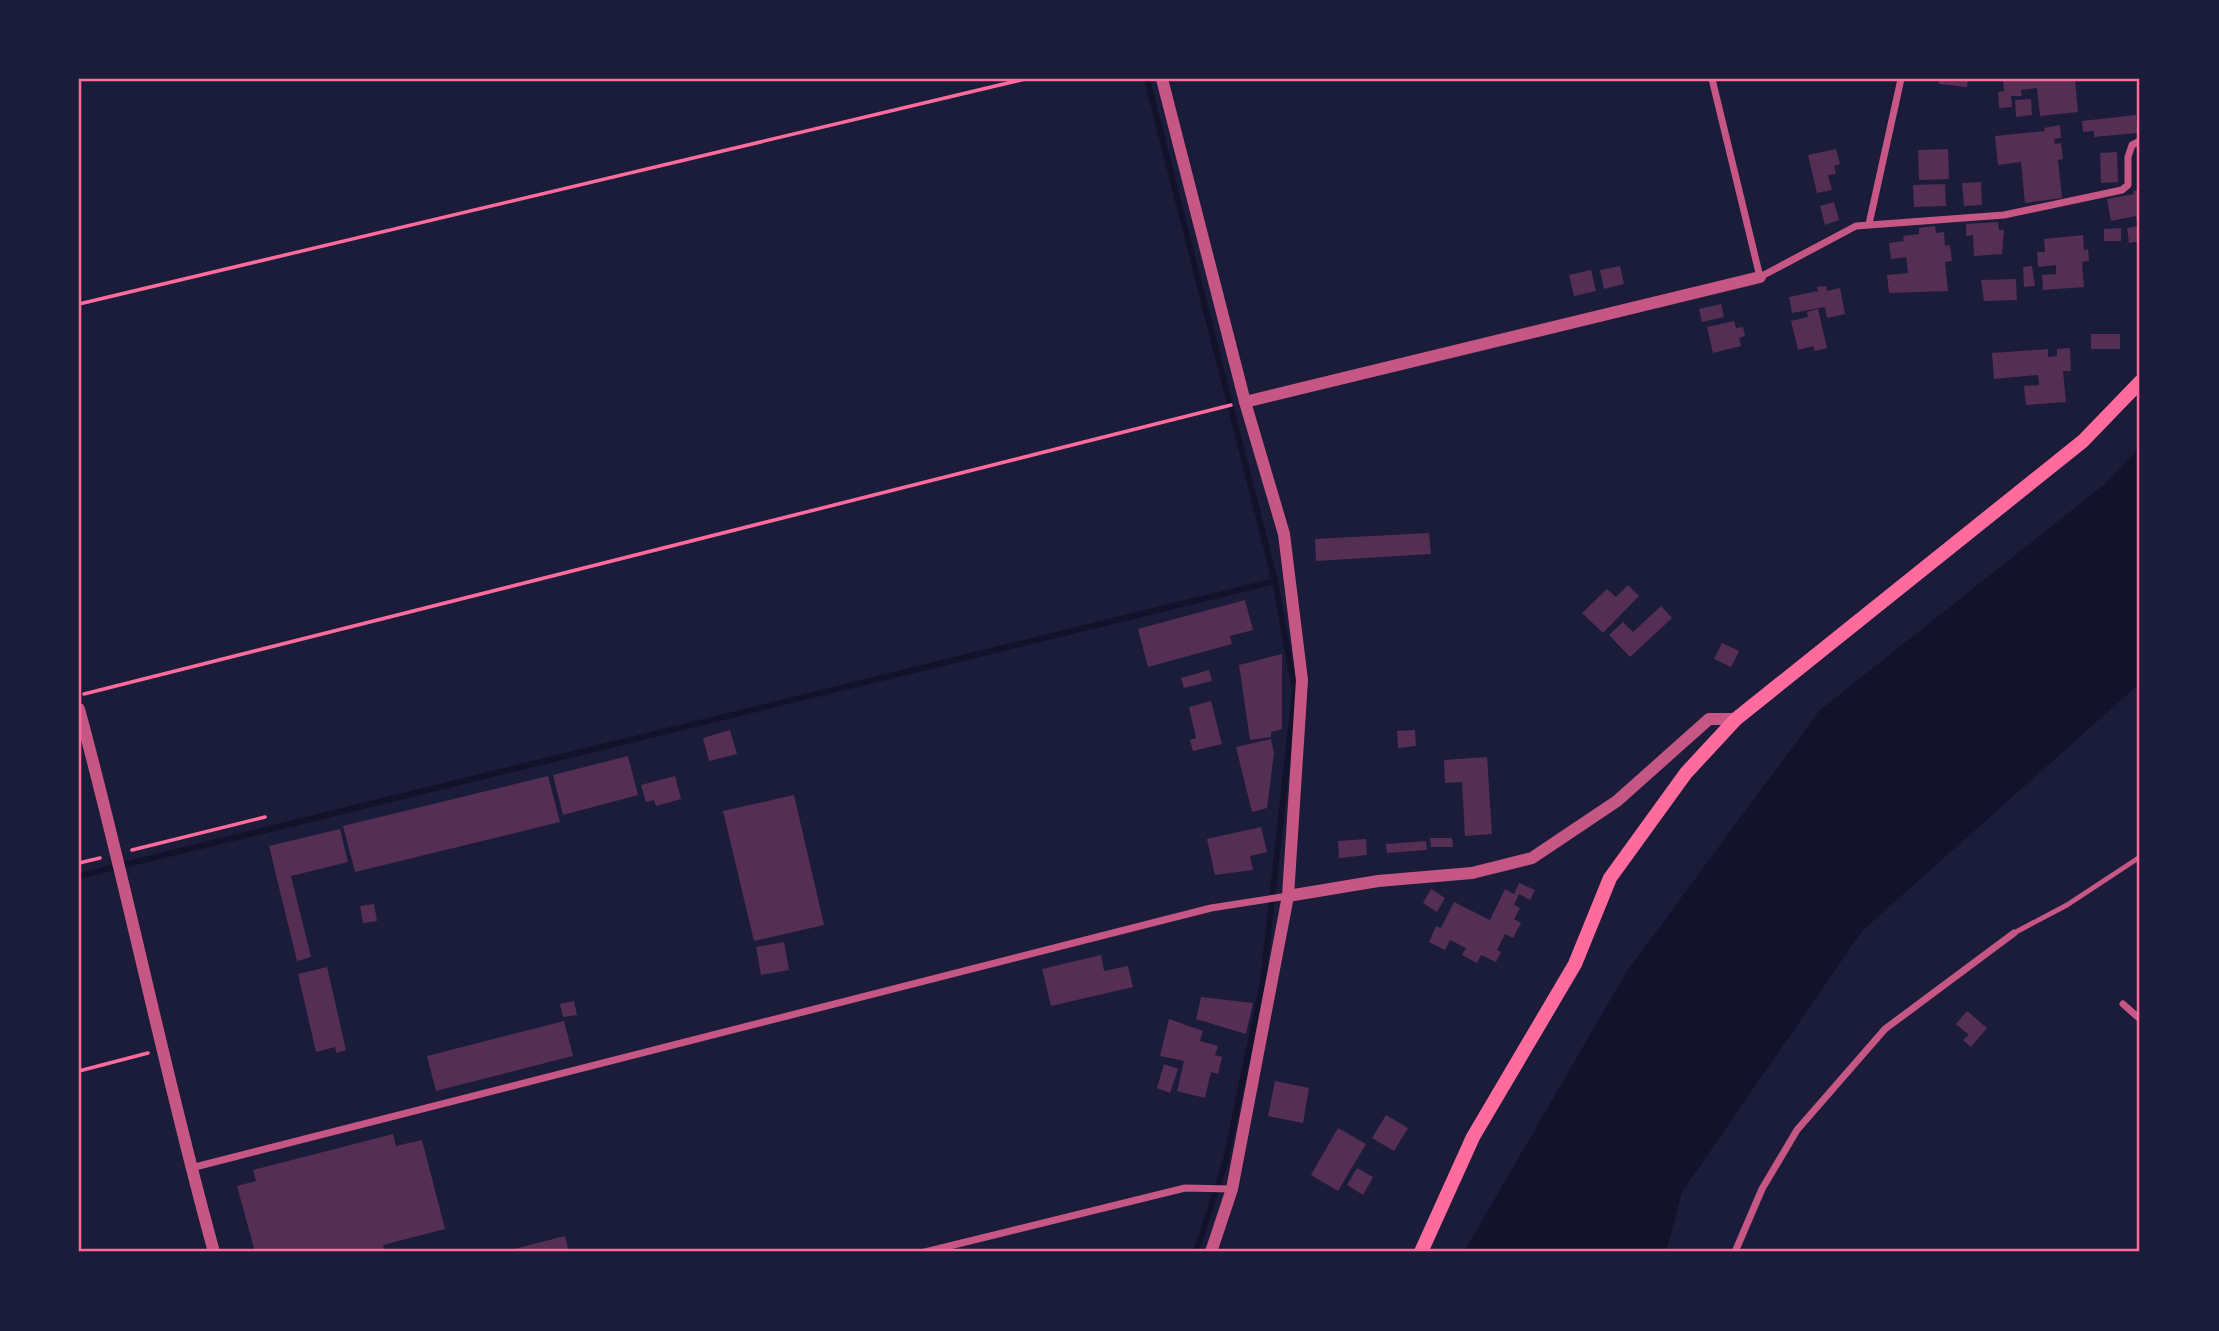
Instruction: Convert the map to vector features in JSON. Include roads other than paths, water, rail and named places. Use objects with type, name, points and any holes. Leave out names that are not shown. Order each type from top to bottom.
[{"type":"main road","points":[[1421,1252],[1473,1137],[1574,964],[1610,878],[1686,773],[1736,719],[2083,440],[2140,382]]},
{"type":"street","points":[[1161,79],[1245,402],[1284,534],[1302,680],[1288,896],[1232,1189],[1211,1252]]},
{"type":"street","points":[[1712,79],[1760,277]]},
{"type":"street","points":[[1869,224],[1901,79]]},
{"type":"street","points":[[1245,402],[1760,277],[1856,226],[2004,215],[2122,190],[2128,186],[2128,157],[2132,145],[2140,141]]},
{"type":"street","points":[[79,709],[118,853],[191,1168],[214,1252]]},
{"type":"street","points":[[191,1168],[1210,908],[1378,881],[1472,873],[1532,858],[1617,801],[1709,719],[1736,719]]},
{"type":"street","points":[[1735,1252],[1762,1189],[1797,1130],[1885,1029],[2014,933]]},
{"type":"street","points":[[2123,1004],[2140,1019]]},
{"type":"street","points":[[925,1252],[1185,1188],[1232,1189]]},
{"type":"lane","points":[[2014,933],[2067,905],[2140,857]]},
{"type":"waterway","points":[[1147,79],[1275,581],[1295,691],[1263,982],[1226,1160],[1196,1252]]},
{"type":"waterway","points":[[79,876],[1275,581]]}]
